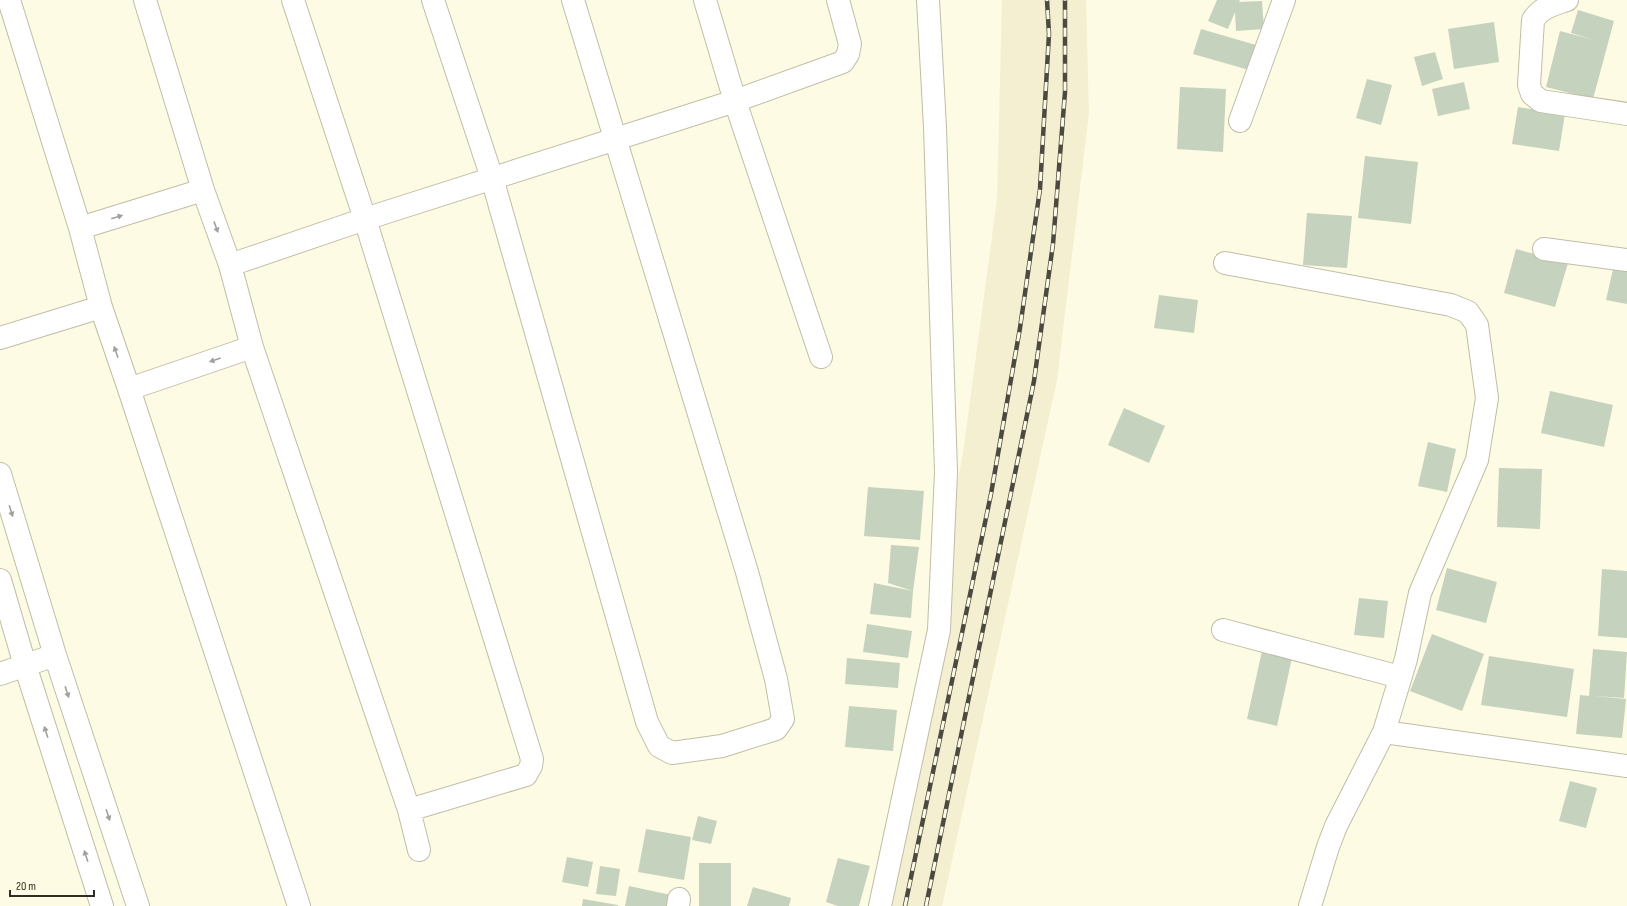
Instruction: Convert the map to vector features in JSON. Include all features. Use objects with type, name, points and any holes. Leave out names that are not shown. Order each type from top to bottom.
[{"type":"street","points":[[9,0],[80,228],[101,307],[299,906]]},
{"type":"street","points":[[145,0],[203,190],[230,265],[252,347],[409,810],[420,850]]},
{"type":"street","points":[[293,0],[365,219],[532,759],[531,766],[526,775],[409,810]]},
{"type":"street","points":[[433,0],[492,178],[647,722],[659,746],[672,753],[722,746],[776,729],[783,719],[776,680],[748,572],[573,0]]},
{"type":"street","points":[[705,0],[736,101],[821,357]]},
{"type":"street","points":[[230,265],[365,219],[736,101],[843,62],[848,54],[850,44],[838,0]]},
{"type":"street","points":[[880,906],[939,630],[946,472],[935,126],[928,0]]},
{"type":"street","points":[[1240,121],[1284,0]]},
{"type":"street","points":[[1567,0],[1544,7],[1537,12],[1533,20],[1529,85],[1532,94],[1541,101],[1627,114]]},
{"type":"street","points":[[80,228],[203,190]]},
{"type":"street","points":[[1544,249],[1627,260]]},
{"type":"street","points":[[1225,263],[1451,305],[1468,312],[1478,325],[1487,398],[1477,460],[1420,593],[1406,659],[1384,732],[1336,826],[1310,906]]},
{"type":"street","points":[[0,338],[101,307]]},
{"type":"street","points":[[129,389],[252,347]]},
{"type":"street","points":[[0,474],[54,655],[138,906]]},
{"type":"street","points":[[0,580],[25,665],[102,906]]},
{"type":"street","points":[[1223,630],[1400,677]]},
{"type":"street","points":[[0,674],[54,655]]},
{"type":"street","points":[[1384,732],[1627,766]]},
{"type":"shaded area","points":[[1002,0],[1086,0],[1089,113],[1057,380],[942,906],[875,906],[963,453],[997,199]]},
{"type":"building","points":[[1217,0],[1240,0],[1239,2],[1262,1],[1264,29],[1236,31],[1235,12],[1228,29],[1208,21]]},
{"type":"building","points":[[1578,10],[1614,21],[1593,99],[1546,87],[1560,31],[1594,40],[1571,33]]},
{"type":"building","points":[[1494,22],[1499,62],[1454,69],[1448,29]]},
{"type":"building","points":[[1201,29],[1256,45],[1249,70],[1193,54]]},
{"type":"building","points":[[1435,52],[1443,79],[1422,86],[1414,57]]},
{"type":"building","points":[[1367,79],[1392,85],[1381,125],[1356,118]]},
{"type":"building","points":[[1464,82],[1470,109],[1438,116],[1432,89]]},
{"type":"building","points":[[1180,87],[1226,89],[1223,152],[1177,149]]},
{"type":"building","points":[[1518,107],[1565,114],[1559,151],[1512,144]]},
{"type":"building","points":[[1365,156],[1418,162],[1411,224],[1358,218]]},
{"type":"building","points":[[1307,213],[1352,216],[1347,268],[1303,265]]},
{"type":"building","points":[[1516,249],[1568,263],[1555,307],[1504,293]]},
{"type":"building","points":[[1614,265],[1627,269],[1627,304],[1606,300]]},
{"type":"building","points":[[1159,295],[1198,300],[1194,333],[1154,328]]},
{"type":"building","points":[[1550,391],[1613,405],[1604,447],[1541,433]]},
{"type":"building","points":[[1124,408],[1165,426],[1149,463],[1108,445]]},
{"type":"building","points":[[1428,442],[1456,449],[1447,492],[1418,486]]},
{"type":"building","points":[[1499,468],[1542,469],[1540,529],[1497,527]]},
{"type":"building","points":[[868,487],[924,491],[920,540],[864,536]]},
{"type":"building","points":[[891,545],[919,547],[913,591],[888,583]]},
{"type":"building","points":[[1447,568],[1497,582],[1486,623],[1436,610]]},
{"type":"building","points":[[1602,569],[1627,571],[1627,638],[1598,636]]},
{"type":"building","points":[[874,583],[913,591],[911,618],[870,614]]},
{"type":"building","points":[[1359,598],[1388,601],[1384,638],[1354,635]]},
{"type":"building","points":[[867,624],[912,631],[908,658],[863,652]]},
{"type":"building","points":[[1432,634],[1484,654],[1462,711],[1410,691]]},
{"type":"building","points":[[1593,649],[1627,652],[1624,698],[1594,696],[1626,699],[1622,738],[1576,734],[1580,695],[1589,696]]},
{"type":"building","points":[[1262,651],[1292,658],[1277,726],[1247,719]]},
{"type":"building","points":[[1489,656],[1574,669],[1567,717],[1481,705]]},
{"type":"building","points":[[847,658],[900,663],[898,688],[845,684]]},
{"type":"building","points":[[849,706],[897,710],[893,751],[845,747]]},
{"type":"building","points":[[1570,781],[1597,788],[1586,828],[1559,821]]},
{"type":"building","points":[[698,816],[717,821],[711,844],[692,840]]},
{"type":"building","points":[[646,829],[691,837],[684,880],[638,872]]},
{"type":"building","points":[[567,857],[593,862],[588,887],[562,882]]},
{"type":"building","points":[[838,858],[870,866],[859,906],[838,906],[826,902]]},
{"type":"building","points":[[699,863],[731,863],[731,906],[699,906]]},
{"type":"building","points":[[600,866],[620,869],[616,896],[596,894]]},
{"type":"building","points":[[629,886],[671,895],[669,906],[625,906]]},
{"type":"building","points":[[753,887],[791,898],[789,906],[747,906]]},
{"type":"building","points":[[583,899],[618,905],[618,906],[582,906]]},
{"type":"railway","points":[[905,906],[991,494],[1020,328],[1040,189],[1049,34],[1047,0]]},
{"type":"railway","points":[[926,906],[1034,381],[1053,244],[1065,92],[1065,0]]}]
